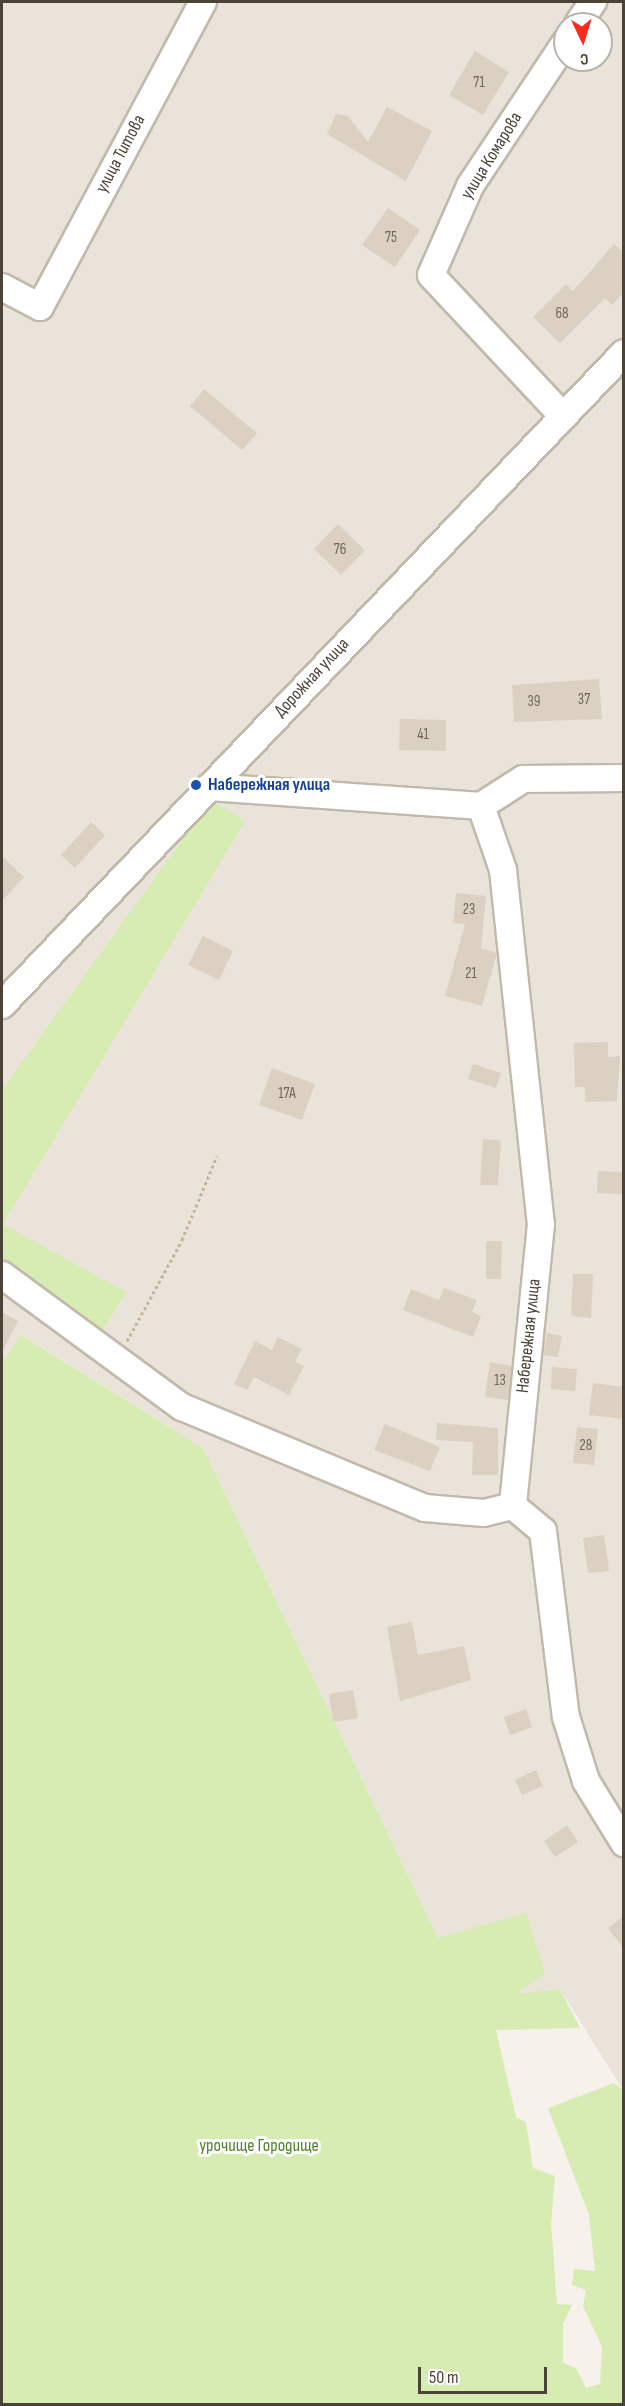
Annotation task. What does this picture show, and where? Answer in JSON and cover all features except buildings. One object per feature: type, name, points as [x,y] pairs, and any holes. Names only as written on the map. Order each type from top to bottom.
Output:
[{"type":"street","name":"улица Титова","points":[[2,287],[40,307],[203,2]]},
{"type":"street","name":"улица Комарова","points":[[553,61],[470,186],[431,275],[561,414]]},
{"type":"street","name":"Дорожная улица","points":[[2,1005],[561,414],[624,352]]},
{"type":"street","points":[[209,787],[481,806],[523,779],[624,778]]},
{"type":"street","name":"Набережная улица","points":[[481,806],[503,870],[541,1224],[513,1506]]},
{"type":"street","points":[[2,1275],[115,1363],[182,1407],[425,1508],[484,1513],[513,1506],[543,1531],[566,1717],[586,1781],[624,1843]]},
{"type":"path","points":[[115,1363],[182,1240],[218,1156]]},
{"type":"shaded area","points":[[2,2],[623,2],[623,2090],[560,1989],[515,1995],[438,1938],[203,1448],[22,1335],[2,1364]]},
{"type":"green space","points":[[211,800],[245,821],[3,1224],[126,1292],[101,1333],[2,1267],[2,1090]]},
{"type":"green space","name":"урочище Городище","points":[[21,1335],[203,1448],[438,1938],[526,1913],[545,1973],[516,1994],[560,1989],[580,2028],[496,2030],[516,2117],[526,2122],[533,2168],[555,2176],[551,2224],[557,2304],[572,2305],[563,2324],[563,2363],[576,2368],[586,2388],[600,2384],[602,2347],[583,2306],[586,2290],[572,2285],[574,2269],[595,2271],[589,2215],[548,2108],[614,2083],[623,2090],[624,2404],[2,2404],[2,1364]]},
{"type":"place","name":"Набережная улица","points":[[196,785]]}]
